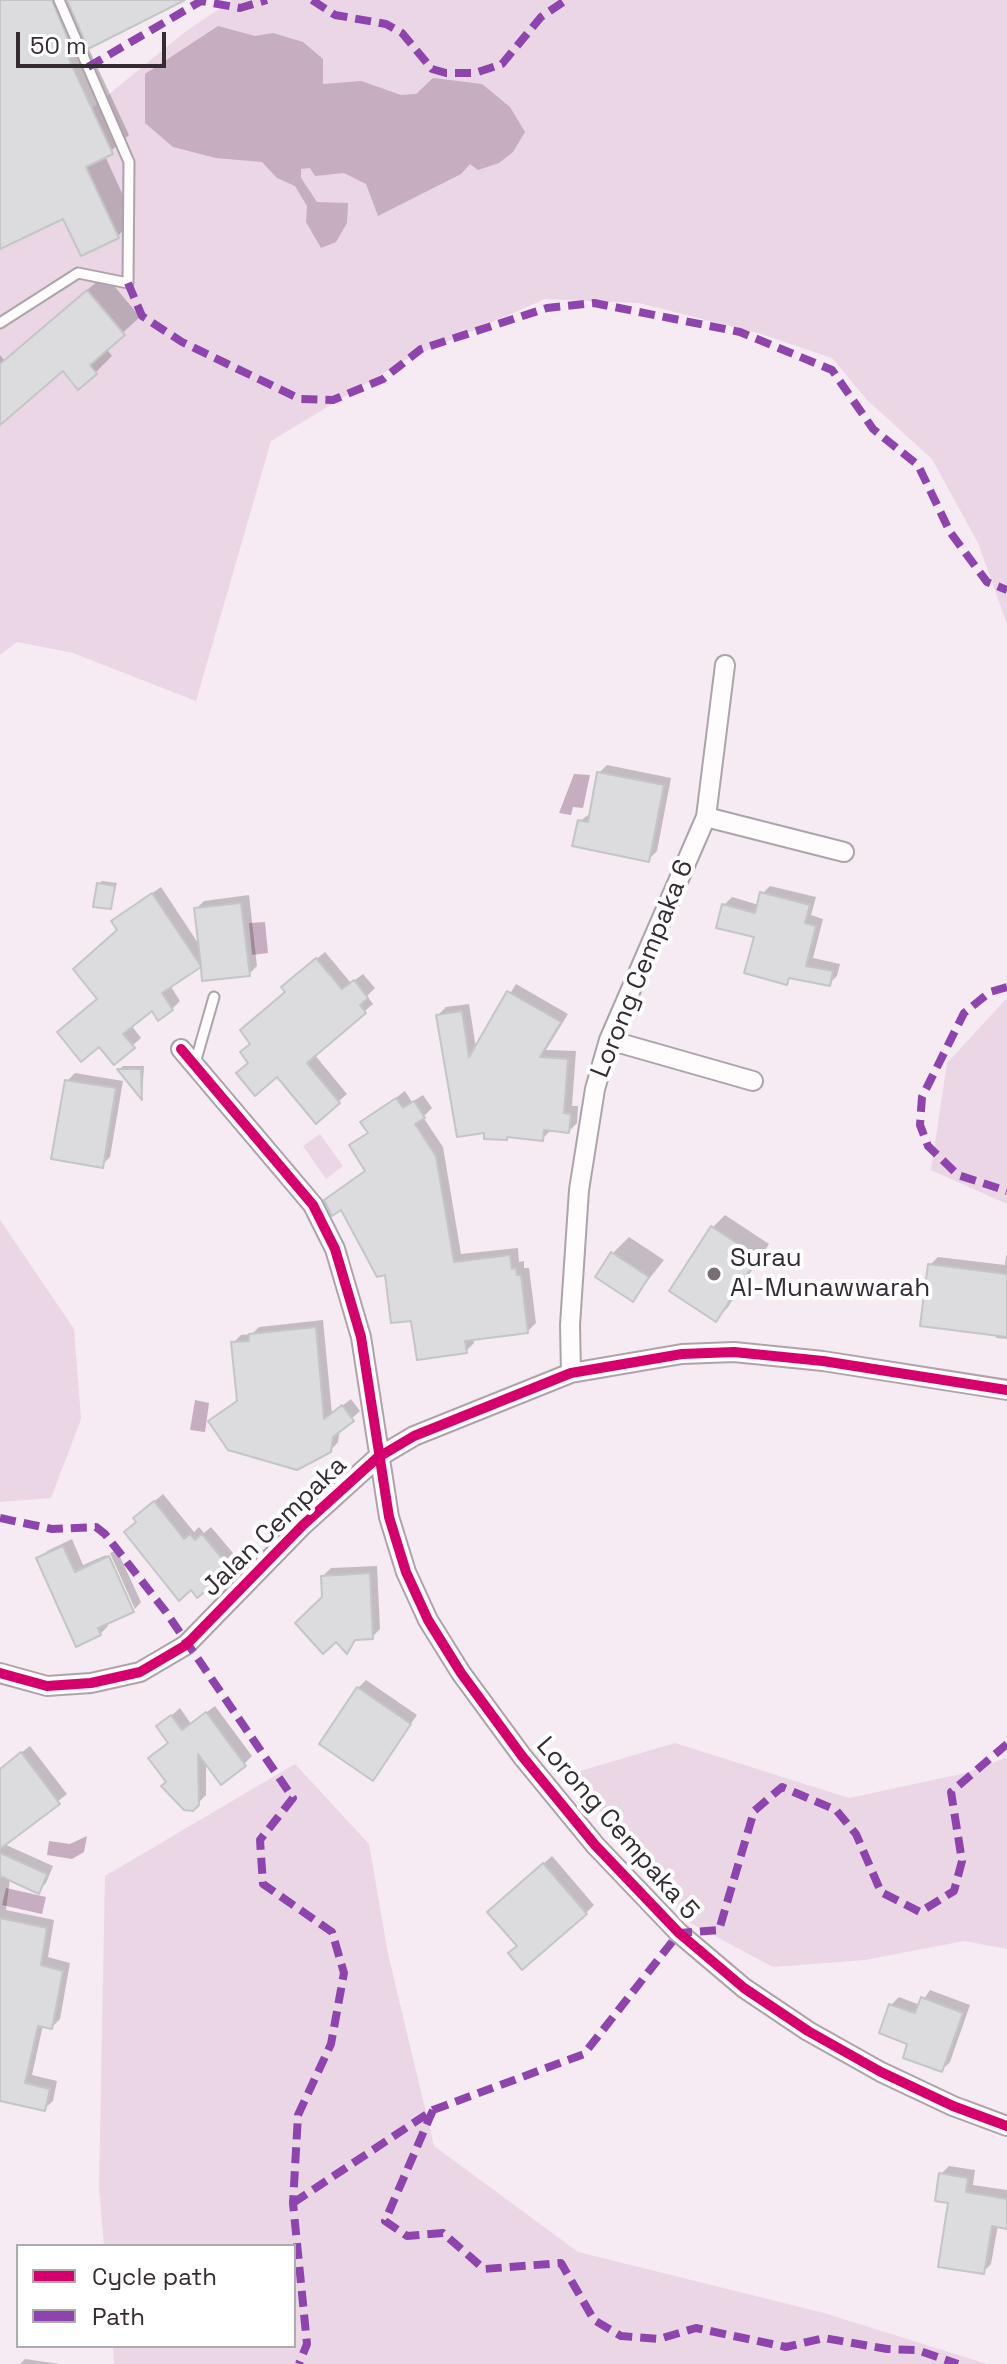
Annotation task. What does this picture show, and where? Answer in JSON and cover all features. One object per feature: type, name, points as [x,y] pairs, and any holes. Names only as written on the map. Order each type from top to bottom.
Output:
[{"type":"street","name":"Lorong Cempaka 6","points":[[571,1373],[570,1325],[580,1177],[595,1089],[609,1040],[706,817],[725,665]]},
{"type":"street","points":[[706,817],[844,852]]},
{"type":"street","points":[[609,1040],[753,1081]]},
{"type":"street","name":"Lorong Cempaka 5","points":[[181,1049],[313,1205],[335,1249],[361,1337],[377,1458],[389,1517],[406,1572],[428,1620],[461,1673],[522,1756],[605,1856],[684,1938],[757,1997],[881,2072],[1007,2126]]},
{"type":"street","name":"Jalan Cempaka","points":[[0,1673],[47,1686],[91,1683],[140,1672],[186,1645],[303,1525],[377,1458],[414,1436],[571,1373],[654,1357],[734,1352],[823,1361],[1007,1390]]},
{"type":"lane","points":[[0,323],[78,273],[128,283],[129,162],[59,0]]},
{"type":"lane","points":[[194,1064],[214,997]]},
{"type":"shaded area","points":[[232,0],[1007,0],[1007,624],[978,543],[932,459],[867,400],[832,358],[758,333],[639,303],[545,299],[405,360],[271,441],[196,701],[73,653],[17,642],[0,655],[0,169],[42,149],[185,32]]},
{"type":"shaded area","points":[[218,26],[255,36],[273,33],[303,42],[323,59],[323,84],[361,81],[401,95],[416,94],[433,78],[482,84],[510,107],[525,132],[513,152],[499,163],[478,170],[470,164],[461,174],[378,216],[366,184],[344,173],[315,176],[310,168],[301,169],[301,178],[317,202],[348,203],[347,223],[336,242],[321,248],[306,222],[307,206],[295,186],[277,178],[262,162],[216,158],[173,147],[145,123],[145,74]]},
{"type":"shaded area","points":[[574,774],[590,775],[583,808],[573,807],[571,815],[559,813]]},
{"type":"shaded area","points":[[265,922],[268,953],[252,955],[249,923]]},
{"type":"shaded area","points":[[1007,998],[1007,1204],[931,1170],[947,1063]]},
{"type":"shaded area","points":[[320,1134],[343,1166],[326,1179],[303,1146]]},
{"type":"shaded area","points":[[0,1220],[74,1329],[81,1419],[51,1498],[0,1502]]},
{"type":"shaded area","points":[[195,1400],[209,1403],[205,1432],[190,1430]]},
{"type":"shaded area","points":[[675,1743],[849,1798],[966,1773],[1007,1757],[1007,1949],[964,1941],[865,1960],[773,1967],[687,1921],[570,1774]]},
{"type":"shaded area","points":[[295,1764],[369,1844],[388,1954],[434,2146],[578,2252],[824,2313],[987,2364],[114,2364],[113,2348],[296,2348],[296,2244],[104,2244],[99,2188],[105,1876]]},
{"type":"shaded area","points":[[87,1836],[84,1852],[72,1859],[47,1855],[49,1841],[70,1844]]},
{"type":"shaded area","points":[[6,1888],[46,1897],[42,1914],[2,1905]]},
{"type":"building","points":[[0,0],[52,0],[75,56],[69,59],[113,154],[86,167],[119,238],[81,256],[63,219],[0,249]]},
{"type":"building","points":[[67,0],[185,0],[88,49]]},
{"type":"building","points":[[87,290],[125,335],[90,365],[97,374],[78,390],[63,371],[0,425],[0,364]]},
{"type":"building","points":[[597,772],[664,785],[649,862],[572,846],[578,820],[588,822]]},
{"type":"building","points":[[97,883],[115,886],[111,909],[93,907]]},
{"type":"building","points":[[760,892],[810,905],[805,923],[816,926],[806,966],[833,971],[830,986],[789,978],[787,985],[744,973],[754,937],[716,928],[722,904],[755,913]]},
{"type":"building","points":[[152,893],[201,966],[194,908],[241,903],[250,976],[202,981],[201,967],[162,993],[173,1010],[158,1021],[152,1011],[123,1034],[135,1048],[114,1065],[99,1047],[81,1062],[57,1032],[97,999],[73,969],[117,930],[111,921]]},
{"type":"building","points":[[316,958],[342,989],[354,980],[368,998],[360,1005],[366,1013],[307,1063],[340,1103],[316,1124],[277,1077],[255,1096],[236,1073],[248,1063],[240,1052],[250,1044],[240,1030],[285,992],[281,987]]},
{"type":"building","points":[[507,991],[561,1022],[540,1057],[568,1059],[564,1113],[571,1114],[569,1133],[544,1130],[543,1141],[507,1137],[507,1140],[484,1139],[484,1133],[457,1137],[436,1015],[462,1011],[469,1057]]},
{"type":"building","points":[[117,1069],[141,1069],[142,1100]]},
{"type":"building","points":[[65,1080],[116,1088],[103,1168],[51,1159]]},
{"type":"building","points":[[396,1098],[403,1108],[414,1101],[425,1118],[415,1124],[436,1156],[454,1262],[510,1255],[512,1269],[516,1268],[517,1275],[521,1275],[528,1333],[465,1341],[467,1353],[417,1360],[411,1321],[391,1323],[385,1275],[377,1277],[341,1210],[332,1216],[324,1200],[365,1171],[349,1145],[368,1133],[360,1122]]},
{"type":"building","name":"Surau Al-Munawwarah","points":[[711,1226],[758,1257],[716,1322],[669,1291]]},
{"type":"building","points":[[611,1252],[649,1277],[633,1302],[595,1277]]},
{"type":"building","points":[[928,1264],[1007,1274],[1007,1337],[920,1326]]},
{"type":"building","points":[[316,1327],[324,1419],[342,1405],[354,1421],[333,1437],[331,1452],[297,1470],[228,1450],[208,1421],[237,1401],[231,1342],[249,1341],[249,1334]]},
{"type":"building","points":[[154,1501],[184,1539],[190,1534],[195,1540],[202,1534],[226,1563],[218,1570],[224,1577],[197,1598],[191,1590],[179,1601],[124,1532],[136,1522],[133,1518]]},
{"type":"building","points":[[63,1546],[75,1572],[109,1556],[134,1612],[98,1628],[101,1635],[76,1647],[36,1558]]},
{"type":"building","points":[[370,1573],[373,1639],[355,1640],[347,1654],[336,1642],[323,1654],[295,1623],[322,1597],[321,1576]]},
{"type":"building","points":[[357,1687],[411,1724],[373,1781],[319,1744]]},
{"type":"building","points":[[206,1712],[246,1766],[221,1785],[198,1754],[199,1805],[193,1811],[184,1810],[161,1786],[166,1782],[148,1758],[168,1743],[156,1726],[171,1715],[182,1730]]},
{"type":"building","points":[[21,1752],[60,1804],[0,1849],[0,1769]]},
{"type":"building","points":[[0,1853],[47,1874],[39,1894],[0,1876]]},
{"type":"building","points":[[543,1863],[587,1914],[522,1970],[508,1953],[517,1946],[487,1912]]},
{"type":"building","points":[[0,1918],[47,1928],[41,1965],[63,1971],[52,2029],[38,2026],[25,2083],[50,2089],[45,2111],[0,2101]]},
{"type":"building","points":[[921,1997],[963,2013],[942,2072],[903,2058],[907,2044],[879,2033],[889,2004],[915,2013]]},
{"type":"building","points":[[939,2173],[968,2178],[966,2192],[1007,2199],[1007,2229],[992,2226],[984,2274],[938,2267],[948,2203],[935,2201]]},
{"type":"marked path","points":[[88,67],[201,1],[240,8],[267,0]]},
{"type":"marked path","points":[[312,0],[335,15],[386,24],[402,33],[432,69],[446,73],[475,73],[502,64],[541,17],[566,0]]},
{"type":"marked path","points":[[128,283],[142,316],[182,342],[300,399],[333,400],[383,379],[421,349],[547,308],[594,303],[740,332],[832,370],[873,429],[918,465],[950,532],[987,582],[1007,590]]},
{"type":"marked path","points":[[1007,987],[990,992],[964,1013],[922,1097],[920,1125],[928,1146],[958,1175],[1007,1191]]},
{"type":"marked path","points":[[0,1518],[52,1529],[96,1527],[105,1534],[166,1612],[293,1798],[260,1840],[263,1884],[332,1932],[344,1973],[331,2044],[298,2115],[293,2203],[307,2344],[299,2364]]},
{"type":"marked path","points":[[293,2203],[433,2110],[584,2054],[679,1933],[719,1930],[754,1811],[782,1787],[836,1810],[856,1834],[881,1892],[920,1912],[954,1891],[962,1861],[951,1792],[1007,1744]]},
{"type":"marked path","points":[[433,2110],[385,2221],[407,2236],[443,2233],[484,2269],[561,2263],[594,2320],[621,2336],[659,2339],[696,2328],[786,2347],[824,2338],[887,2349],[917,2350],[958,2364]]},
{"type":"cycle path","points":[[181,1049],[313,1205],[335,1249],[361,1337],[389,1517],[406,1572],[428,1620],[461,1673],[522,1756],[595,1845],[679,1933],[744,1988],[808,2031],[881,2072],[953,2106],[1007,2126]]},
{"type":"cycle path","points":[[0,1673],[47,1686],[91,1683],[140,1672],[186,1645],[303,1525],[377,1458],[414,1436],[571,1373],[682,1354],[734,1352],[823,1361],[1007,1390]]},
{"type":"place","name":"Surau Al-Munawwarah","points":[[714,1274]]}]
